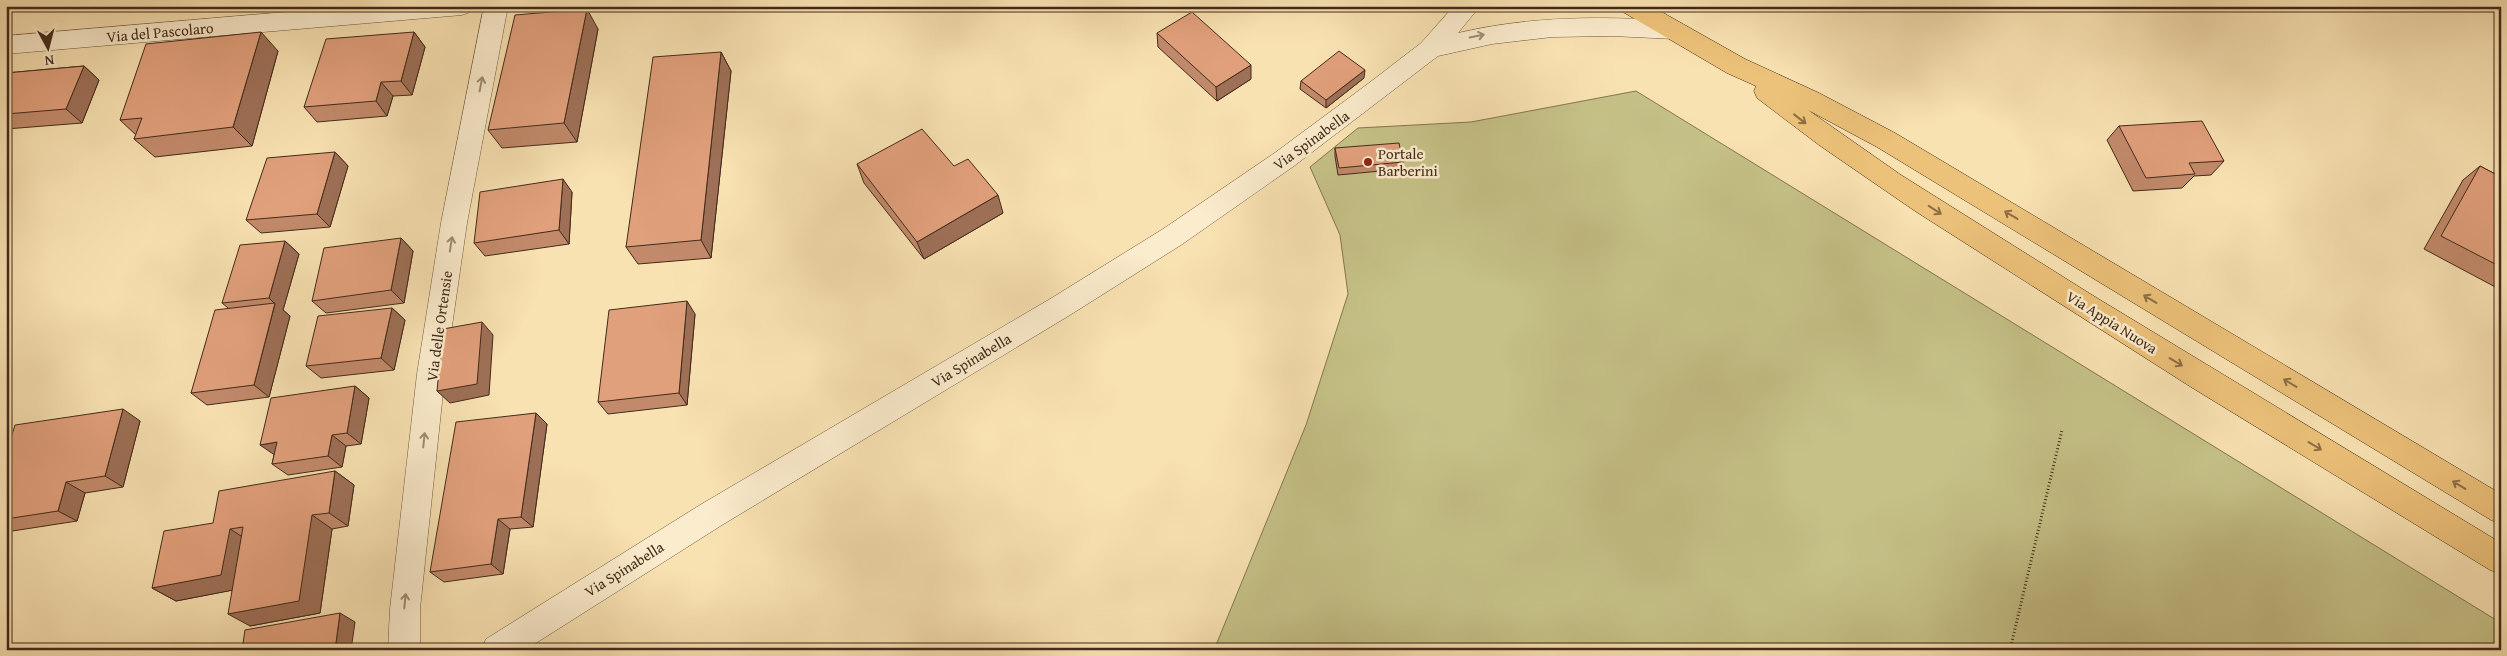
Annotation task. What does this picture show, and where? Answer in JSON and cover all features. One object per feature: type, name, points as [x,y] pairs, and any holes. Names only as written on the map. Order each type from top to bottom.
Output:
[{"type":"main road","name":"Via Appia Nuova","points":[[1631,6],[1736,66],[1810,100],[1886,140],[2501,510]]},
{"type":"main road","name":"Via Appia Nuova","points":[[1736,66],[1807,124],[1873,170],[2083,305],[2501,560]]},
{"type":"street","name":"Via del Pascolaro","points":[[6,45],[462,6]]},
{"type":"street","name":"Via delle Ortensie","points":[[404,650],[404,609],[431,374],[454,224],[496,6]]},
{"type":"street","name":"Via Spinabella","points":[[497,650],[711,515],[1052,312],[1172,237],[1285,159],[1430,49],[1468,6]]},
{"type":"street","name":"Via Spinabella","points":[[1430,49],[1486,34],[1542,28],[1610,26],[1675,30]]},
{"type":"path","points":[[2010,650],[2062,430]]},
{"type":"shaded area","points":[[1636,91],[2501,623],[2501,650],[1214,650],[1306,425],[1348,294],[1340,235],[1310,167],[1358,128],[1471,122]]},
{"type":"building","points":[[587,9],[564,123],[488,130],[515,15]]},
{"type":"building","points":[[1192,12],[1251,65],[1216,87],[1157,33]]},
{"type":"building","points":[[261,32],[233,127],[134,139],[142,118],[120,120],[146,44]]},
{"type":"building","points":[[414,32],[401,81],[381,82],[376,101],[304,107],[326,39]]},
{"type":"building","points":[[1339,51],[1365,70],[1326,100],[1301,81]]},
{"type":"building","points":[[721,52],[701,240],[626,247],[653,57]]},
{"type":"building","points":[[84,66],[66,109],[6,114],[6,73]]},
{"type":"building","points":[[2202,121],[2224,161],[2189,163],[2195,174],[2146,178],[2119,126]]},
{"type":"building","points":[[922,129],[954,166],[968,159],[998,195],[917,242],[857,164]]},
{"type":"building","name":"Portale Barberini","points":[[1399,143],[1403,162],[1339,168],[1335,148]]},
{"type":"building","points":[[335,152],[317,214],[246,220],[267,158]]},
{"type":"building","points":[[2480,166],[2501,177],[2501,267],[2441,236]]},
{"type":"building","points":[[563,179],[559,230],[474,243],[480,192]]},
{"type":"building","points":[[401,238],[391,290],[312,301],[324,248]]},
{"type":"building","points":[[285,241],[269,298],[222,303],[240,245]]},
{"type":"building","points":[[687,301],[679,393],[598,402],[609,310]]},
{"type":"building","points":[[275,303],[254,385],[191,393],[215,310]]},
{"type":"building","points":[[392,308],[381,358],[306,366],[318,316]]},
{"type":"building","points":[[482,322],[477,384],[437,391],[443,329]]},
{"type":"building","points":[[355,386],[347,433],[332,435],[328,456],[272,464],[277,442],[260,445],[271,398]]},
{"type":"building","points":[[123,409],[105,476],[66,482],[58,511],[6,519],[6,454],[15,425]]},
{"type":"building","points":[[536,413],[521,517],[498,519],[491,564],[430,572],[456,422]]},
{"type":"building","points":[[335,471],[329,513],[312,515],[299,601],[228,614],[243,527],[230,529],[221,575],[152,588],[164,531],[213,523],[219,491]]},
{"type":"building","points":[[340,613],[335,650],[242,650],[245,630]]},
{"type":"place","name":"Portale Barberini","points":[[1368,162]]}]
